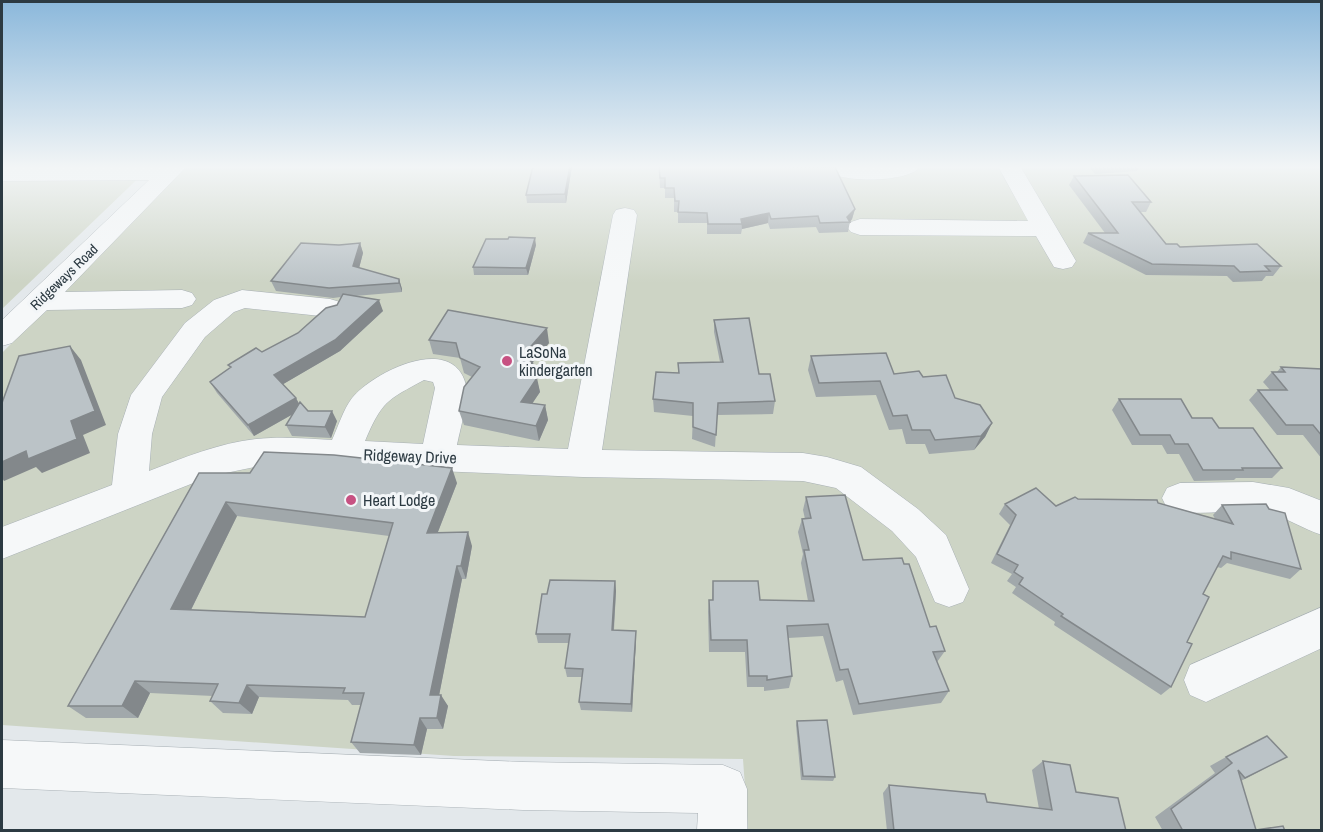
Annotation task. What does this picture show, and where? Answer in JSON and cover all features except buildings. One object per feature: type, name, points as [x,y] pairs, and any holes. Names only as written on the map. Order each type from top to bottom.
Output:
[{"type":"street","name":"Ridgeways Road","points":[[2,336],[138,205]]},
{"type":"street","points":[[1031,205],[1063,261]]},
{"type":"street","points":[[583,463],[588,418],[617,273],[625,214]]},
{"type":"street","points":[[860,227],[1045,229]]},
{"type":"street","points":[[40,301],[182,299]]},
{"type":"street","points":[[129,493],[135,434],[147,395],[195,330],[224,306],[242,299],[330,308]]},
{"type":"street","points":[[343,453],[363,407],[381,389],[420,369],[436,370],[447,376],[451,388],[438,457]]},
{"type":"street","name":"Ridgeway Drive","points":[[2,543],[204,464],[269,451],[583,463],[803,467],[848,477],[904,520],[932,547],[949,589]]},
{"type":"street","points":[[1180,498],[1263,496],[1319,514]]},
{"type":"street","points":[[1206,680],[1322,626]]},
{"type":"street","points":[[2,764],[523,786],[723,789],[722,831]]},
{"type":"green space","points":[[2,205],[111,205],[2,309]]},
{"type":"green space","points":[[147,205],[1321,205],[1321,830],[748,830],[743,759],[454,756],[2,725],[2,353]]},
{"type":"place","name":"LaSoNa kindergarten","points":[[507,361]]},
{"type":"place","name":"Heart Lodge","points":[[351,500]]}]
